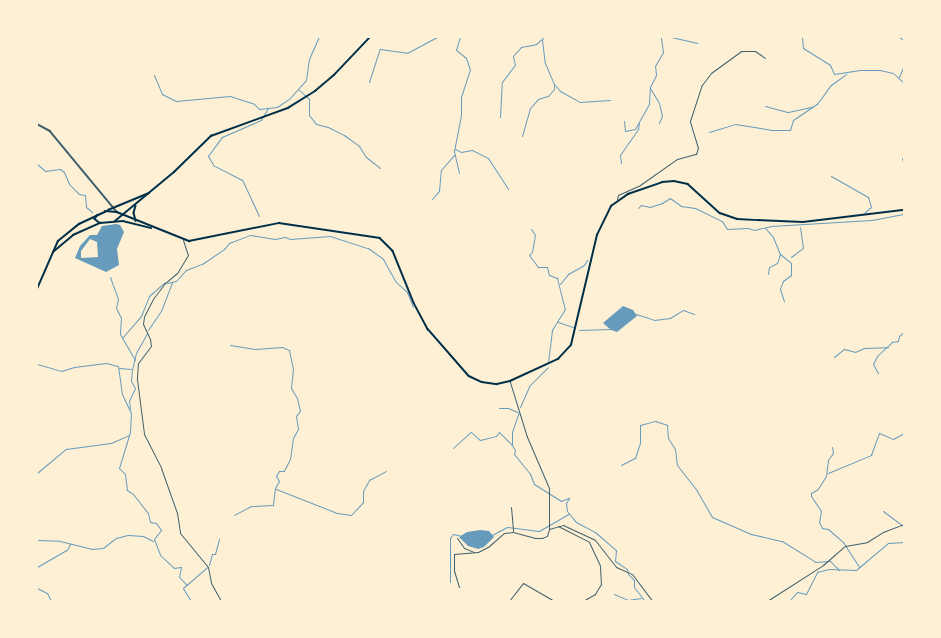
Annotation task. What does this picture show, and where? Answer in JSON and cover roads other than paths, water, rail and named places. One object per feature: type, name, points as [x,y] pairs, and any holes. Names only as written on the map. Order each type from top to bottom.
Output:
[{"type":"main road","points":[[116,220],[152,191],[211,136],[288,108],[315,91],[334,76],[370,37]]},
{"type":"main road","points":[[105,211],[117,212],[183,240],[200,240],[251,227],[279,223],[380,238],[393,251],[424,322],[455,362],[469,376],[482,382],[497,384],[510,381],[558,358],[571,345],[575,334],[592,252],[604,217],[617,199],[654,185],[674,181],[688,184],[720,213],[737,219],[803,222],[904,210]]},
{"type":"main road","points":[[37,288],[59,240],[99,214],[152,191]]},
{"type":"main road","points":[[136,221],[134,213],[137,204]]},
{"type":"main road","points":[[116,220],[117,212]]},
{"type":"main road","points":[[99,214],[95,218],[100,223]]},
{"type":"main road","points":[[52,253],[62,243],[82,230],[100,223],[116,220],[152,228]]},
{"type":"main road","points":[[59,240],[62,243]]},
{"type":"street","points":[[617,199],[618,195],[640,185],[674,160],[696,154],[698,148],[690,121],[702,85],[711,73],[741,51],[755,51],[765,58]]},
{"type":"street","points":[[37,124],[50,131],[117,212]]},
{"type":"street","points":[[183,240],[188,255],[177,273],[154,298],[144,317],[143,324],[150,339],[151,346],[138,363],[137,379],[144,434],[159,464],[176,513],[180,533],[208,567],[211,583],[221,601]]},
{"type":"street","points":[[459,588],[453,557],[454,554],[475,552],[488,547],[504,532],[513,532],[535,538],[546,536],[549,529],[549,488],[527,437],[510,381]]},
{"type":"street","points":[[511,507],[513,532]]},
{"type":"street","points":[[767,601],[823,565],[845,546],[867,542],[882,532],[904,524]]},
{"type":"street","points":[[549,529],[557,526],[563,526],[595,540],[616,567],[632,574],[652,601]]},
{"type":"street","points":[[557,526],[590,542],[600,566],[601,584],[595,594],[583,601]]},
{"type":"street","points":[[457,538],[464,548],[475,552]]},
{"type":"street","points":[[509,601],[523,583],[554,601]]},
{"type":"water","points":[[116,224],[120,225],[124,232],[117,249],[119,265],[106,272],[75,258],[80,246],[90,235],[97,235],[102,226]],"holes":[[[90,239],[97,242],[98,257],[81,258],[81,251]]]},
{"type":"water","points":[[623,306],[633,310],[637,316],[617,332],[611,330],[603,323]]},
{"type":"water","points":[[480,530],[489,531],[494,537],[484,547],[478,549],[468,546],[459,537],[467,532]]},
{"type":"waterway","points":[[154,75],[162,94],[176,101],[230,96],[254,104],[259,109],[277,107],[289,99],[306,80],[309,59],[319,37]]},
{"type":"waterway","points":[[369,82],[380,49],[407,53],[437,37]]},
{"type":"waterway","points":[[459,173],[454,151],[461,115],[461,97],[470,70],[466,58],[456,50],[460,37]]},
{"type":"waterway","points":[[500,117],[502,82],[515,65],[513,56],[521,47],[536,44],[544,37]]},
{"type":"waterway","points":[[624,121],[625,131],[635,129],[649,104],[650,87],[656,75],[655,66],[663,52],[661,37]]},
{"type":"waterway","points":[[671,37],[697,43]]},
{"type":"waterway","points":[[802,37],[803,48],[830,65],[834,74],[860,70],[880,70],[893,73],[904,83]]},
{"type":"waterway","points":[[899,37],[904,40]]},
{"type":"waterway","points":[[542,40],[545,63],[554,84],[560,91],[580,102],[610,100]]},
{"type":"waterway","points":[[899,77],[904,65]]},
{"type":"waterway","points":[[709,132],[735,124],[771,130],[790,130],[793,120],[817,104],[831,85],[846,74]]},
{"type":"waterway","points":[[522,136],[530,108],[538,99],[548,96],[554,89],[554,85]]},
{"type":"waterway","points":[[650,88],[659,103],[662,116],[659,123]]},
{"type":"waterway","points":[[298,89],[309,99],[309,115],[316,124],[328,127],[344,135],[359,146],[366,157],[380,168]]},
{"type":"waterway","points":[[765,106],[788,112],[812,107]]},
{"type":"waterway","points":[[259,216],[242,180],[214,166],[208,156],[222,137],[261,120],[268,108]]},
{"type":"waterway","points":[[621,163],[620,155],[638,129],[639,123]]},
{"type":"waterway","points":[[455,149],[461,152],[472,150],[488,158],[508,189]]},
{"type":"waterway","points":[[432,199],[439,191],[441,170],[454,155]]},
{"type":"waterway","points":[[902,158],[904,167]]},
{"type":"waterway","points":[[37,164],[45,171],[60,169],[64,172],[69,184],[79,194],[85,195],[86,207],[92,212]]},
{"type":"waterway","points":[[831,176],[868,197],[871,207],[864,213]]},
{"type":"waterway","points":[[638,208],[641,205],[650,207],[662,203],[670,198],[681,206],[695,208],[722,221],[727,229],[748,228],[754,230],[771,226],[872,220],[904,214]]},
{"type":"waterway","points":[[791,257],[803,248],[800,227]]},
{"type":"waterway","points":[[765,228],[773,237],[780,254],[777,263],[769,267],[768,274]]},
{"type":"waterway","points":[[531,229],[535,235],[532,252],[529,255],[538,267],[547,267],[549,275],[557,278],[565,309],[552,330],[548,361]]},
{"type":"waterway","points":[[167,283],[176,281],[186,270],[202,264],[224,249],[229,243],[250,235],[275,239],[285,237],[290,239],[330,236],[368,248],[383,259],[396,282],[407,292],[413,307]]},
{"type":"waterway","points":[[780,254],[791,263],[791,275],[783,281],[780,289],[784,301]]},
{"type":"waterway","points":[[560,284],[568,274],[584,265],[587,260]]},
{"type":"waterway","points":[[110,277],[118,299],[116,308],[121,318],[120,334],[135,360]]},
{"type":"waterway","points":[[122,338],[141,316],[149,296],[165,282]]},
{"type":"waterway","points":[[148,330],[161,311],[172,282]]},
{"type":"waterway","points":[[636,314],[654,320],[670,318],[683,310],[694,314]]},
{"type":"waterway","points":[[558,322],[575,328]]},
{"type":"waterway","points":[[579,330],[610,329]]},
{"type":"waterway","points":[[878,373],[873,364],[877,356],[892,342],[898,341],[899,336],[904,332]]},
{"type":"waterway","points":[[130,409],[129,401],[135,388],[131,381],[132,370],[136,353],[147,333]]},
{"type":"waterway","points":[[230,345],[255,349],[282,347],[289,350],[293,369],[291,388],[297,398],[300,411],[296,416],[298,429],[293,438],[290,459],[284,471],[279,471],[276,476],[279,481],[275,488],[273,505],[251,506],[234,515]]},
{"type":"waterway","points":[[834,357],[844,349],[855,352],[864,348],[888,347]]},
{"type":"waterway","points":[[37,364],[61,371],[74,367],[106,363],[118,366],[122,394],[131,413],[130,432],[119,468],[125,474],[127,490],[133,494],[148,513],[150,522],[156,523],[161,530],[154,539],[160,555],[174,568],[181,567],[179,577],[187,585]]},
{"type":"waterway","points":[[520,407],[530,385],[548,367]]},
{"type":"waterway","points":[[119,368],[131,369]]},
{"type":"waterway","points":[[499,408],[508,408],[517,412]]},
{"type":"waterway","points":[[512,444],[512,432],[519,412]]},
{"type":"waterway","points":[[621,465],[635,458],[640,443],[640,425],[655,421],[667,425],[668,438],[675,449],[677,465],[697,491],[712,517],[751,534],[782,541],[815,562],[830,561],[839,570]]},
{"type":"waterway","points":[[453,448],[471,432],[480,440],[496,436],[499,432],[511,444],[515,450],[514,454],[530,474],[534,484],[561,501],[569,498],[566,503],[567,511],[576,522],[595,532],[616,550],[615,561],[627,569],[628,574],[634,580],[634,587],[645,601]]},
{"type":"waterway","points":[[828,473],[871,455],[879,433],[893,439],[904,433]]},
{"type":"waterway","points":[[37,473],[66,449],[111,443],[129,435]]},
{"type":"waterway","points":[[832,447],[833,453],[828,460],[826,476],[818,489],[811,493],[811,496],[821,511],[819,522],[822,528],[828,529],[843,542],[859,567]]},
{"type":"waterway","points":[[276,489],[337,513],[351,515],[363,502],[363,491],[369,480],[386,471]]},
{"type":"waterway","points":[[883,511],[904,527]]},
{"type":"waterway","points":[[492,535],[507,527],[539,531],[569,514]]},
{"type":"waterway","points":[[450,582],[450,538],[453,534],[462,536]]},
{"type":"waterway","points":[[37,540],[60,541],[91,549],[103,548],[116,538],[128,535],[143,536],[153,541]]},
{"type":"waterway","points":[[209,565],[212,554],[215,554],[219,539]]},
{"type":"waterway","points":[[789,601],[797,592],[806,594],[817,572],[829,569],[856,570],[888,543],[904,542]]},
{"type":"waterway","points":[[37,567],[67,550],[70,544]]},
{"type":"waterway","points":[[191,601],[183,588],[207,567]]},
{"type":"waterway","points":[[37,588],[47,593],[51,601]]},
{"type":"waterway","points":[[614,594],[628,600],[641,598]]}]
